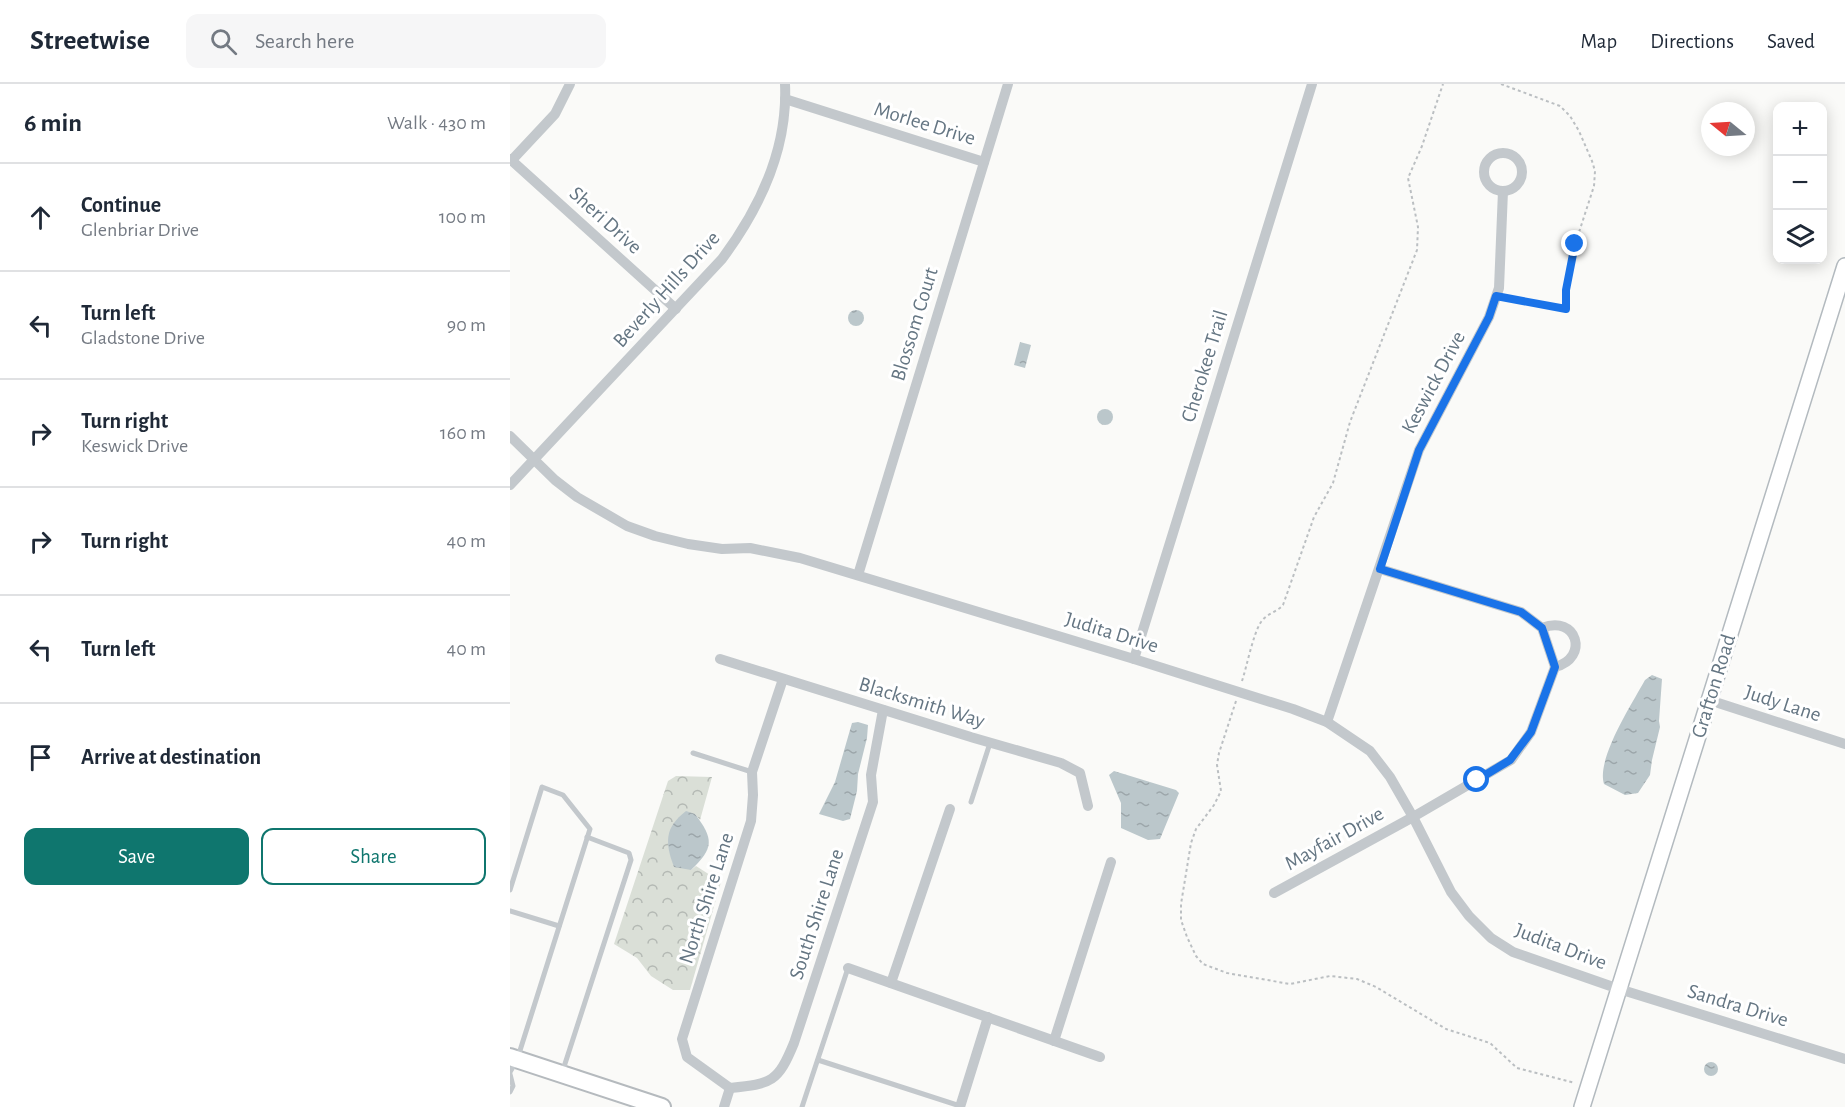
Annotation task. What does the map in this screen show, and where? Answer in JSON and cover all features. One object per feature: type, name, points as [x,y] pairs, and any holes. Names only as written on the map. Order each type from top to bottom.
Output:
[{"type":"main road","points":[[512,1066],[562,1074],[627,1102],[662,1107]]},
{"type":"street","points":[[511,160],[555,114],[570,84]]},
{"type":"street","name":"Beverly Hills Drive","points":[[510,485],[722,259],[739,236],[756,208],[777,155],[783,127],[785,84]]},
{"type":"street","name":"Blossom Court","points":[[858,575],[1008,84]]},
{"type":"street","name":"Cherokee Trail","points":[[1134,659],[1312,84]]},
{"type":"street","name":"Morlee Drive","points":[[785,99],[984,162]]},
{"type":"street","name":"Sheri Drive","points":[[511,160],[676,309]]},
{"type":"street","name":"Keswick Drive","points":[[1327,722],[1419,450],[1489,317],[1499,288],[1503,192]]},
{"type":"street","name":"Grafton Road","points":[[1582,1107],[1845,266]]},
{"type":"street","name":"Judita Drive","points":[[510,436],[555,480],[585,503],[627,526],[655,536],[722,549],[750,548],[800,558],[1134,659],[1293,709],[1327,722],[1370,751],[1390,777],[1451,892],[1469,916],[1491,938],[1514,952],[1619,989]]},
{"type":"street","points":[[1380,569],[1521,612],[1542,628],[1555,667],[1564,665],[1572,658],[1576,649],[1575,639],[1562,625],[1551,624],[1542,628]]},
{"type":"street","name":"Blacksmith Way","points":[[720,659],[1061,763],[1080,773],[1088,806]]},
{"type":"street","name":"Mayfair Drive","points":[[1274,893],[1413,817],[1510,760],[1531,732],[1555,667]]},
{"type":"street","name":"North Shire Lane","points":[[730,1088],[687,1057],[682,1039],[751,821],[752,772],[783,679]]},
{"type":"street","name":"Judy Lane","points":[[1709,700],[1845,744]]},
{"type":"street","name":"South Shire Lane","points":[[730,1088],[762,1085],[783,1068],[794,1042],[873,802],[871,775],[883,710]]},
{"type":"street","points":[[891,983],[950,809]]},
{"type":"street","points":[[1054,1041],[1111,862]]},
{"type":"street","points":[[848,968],[1100,1057]]},
{"type":"street","name":"Sandra Drive","points":[[1619,989],[1845,1059]]},
{"type":"street","points":[[960,1107],[988,1017]]},
{"type":"street","points":[[723,1107],[730,1088]]},
{"type":"lane","points":[[971,802],[990,743]]},
{"type":"lane","points":[[693,753],[752,772]]},
{"type":"lane","points":[[510,890],[542,787],[563,795],[590,829],[512,1066],[513,1086],[510,1092]]},
{"type":"lane","points":[[562,1074],[631,860],[629,853],[587,837]]},
{"type":"lane","points":[[510,911],[559,926]]},
{"type":"lane","points":[[802,1107],[848,968]]},
{"type":"lane","points":[[818,1060],[960,1107]]},
{"type":"path","points":[[1496,296],[1566,309],[1566,290],[1571,257],[1595,179],[1592,160],[1570,116],[1560,106],[1501,84]]},
{"type":"green space","points":[[676,776],[712,777],[700,820],[695,814],[691,870],[696,866],[721,882],[690,990],[673,990],[651,976],[637,958],[614,944],[668,781]]},
{"type":"water","points":[[856,310],[862,312],[864,318],[862,324],[856,326],[850,324],[848,318],[850,312]]},
{"type":"water","points":[[1020,342],[1031,345],[1025,368],[1014,365]]},
{"type":"water","points":[[1105,409],[1111,411],[1113,417],[1111,423],[1105,425],[1099,423],[1097,417],[1099,411]]},
{"type":"water","points":[[1652,675],[1662,679],[1660,727],[1650,775],[1638,793],[1625,795],[1604,784],[1605,761],[1624,717],[1645,680]]},
{"type":"water","points":[[852,723],[868,725],[867,738],[850,819],[843,821],[819,814],[835,782]]},
{"type":"water","points":[[1114,771],[1176,790],[1179,793],[1160,839],[1148,840],[1121,828],[1121,803],[1109,775]]},
{"type":"water","points":[[686,811],[695,814],[706,830],[709,843],[704,855],[691,870],[674,867],[668,843],[670,830]]},
{"type":"water","points":[[1708,1062],[1714,1062],[1718,1069],[1714,1076],[1708,1076],[1704,1072],[1704,1066]]},
{"type":"route","points":[[1477,780],[1510,760],[1531,732],[1555,667],[1542,628],[1521,612],[1380,569],[1419,450],[1489,317],[1496,296],[1566,309],[1566,290],[1575,244]]}]
